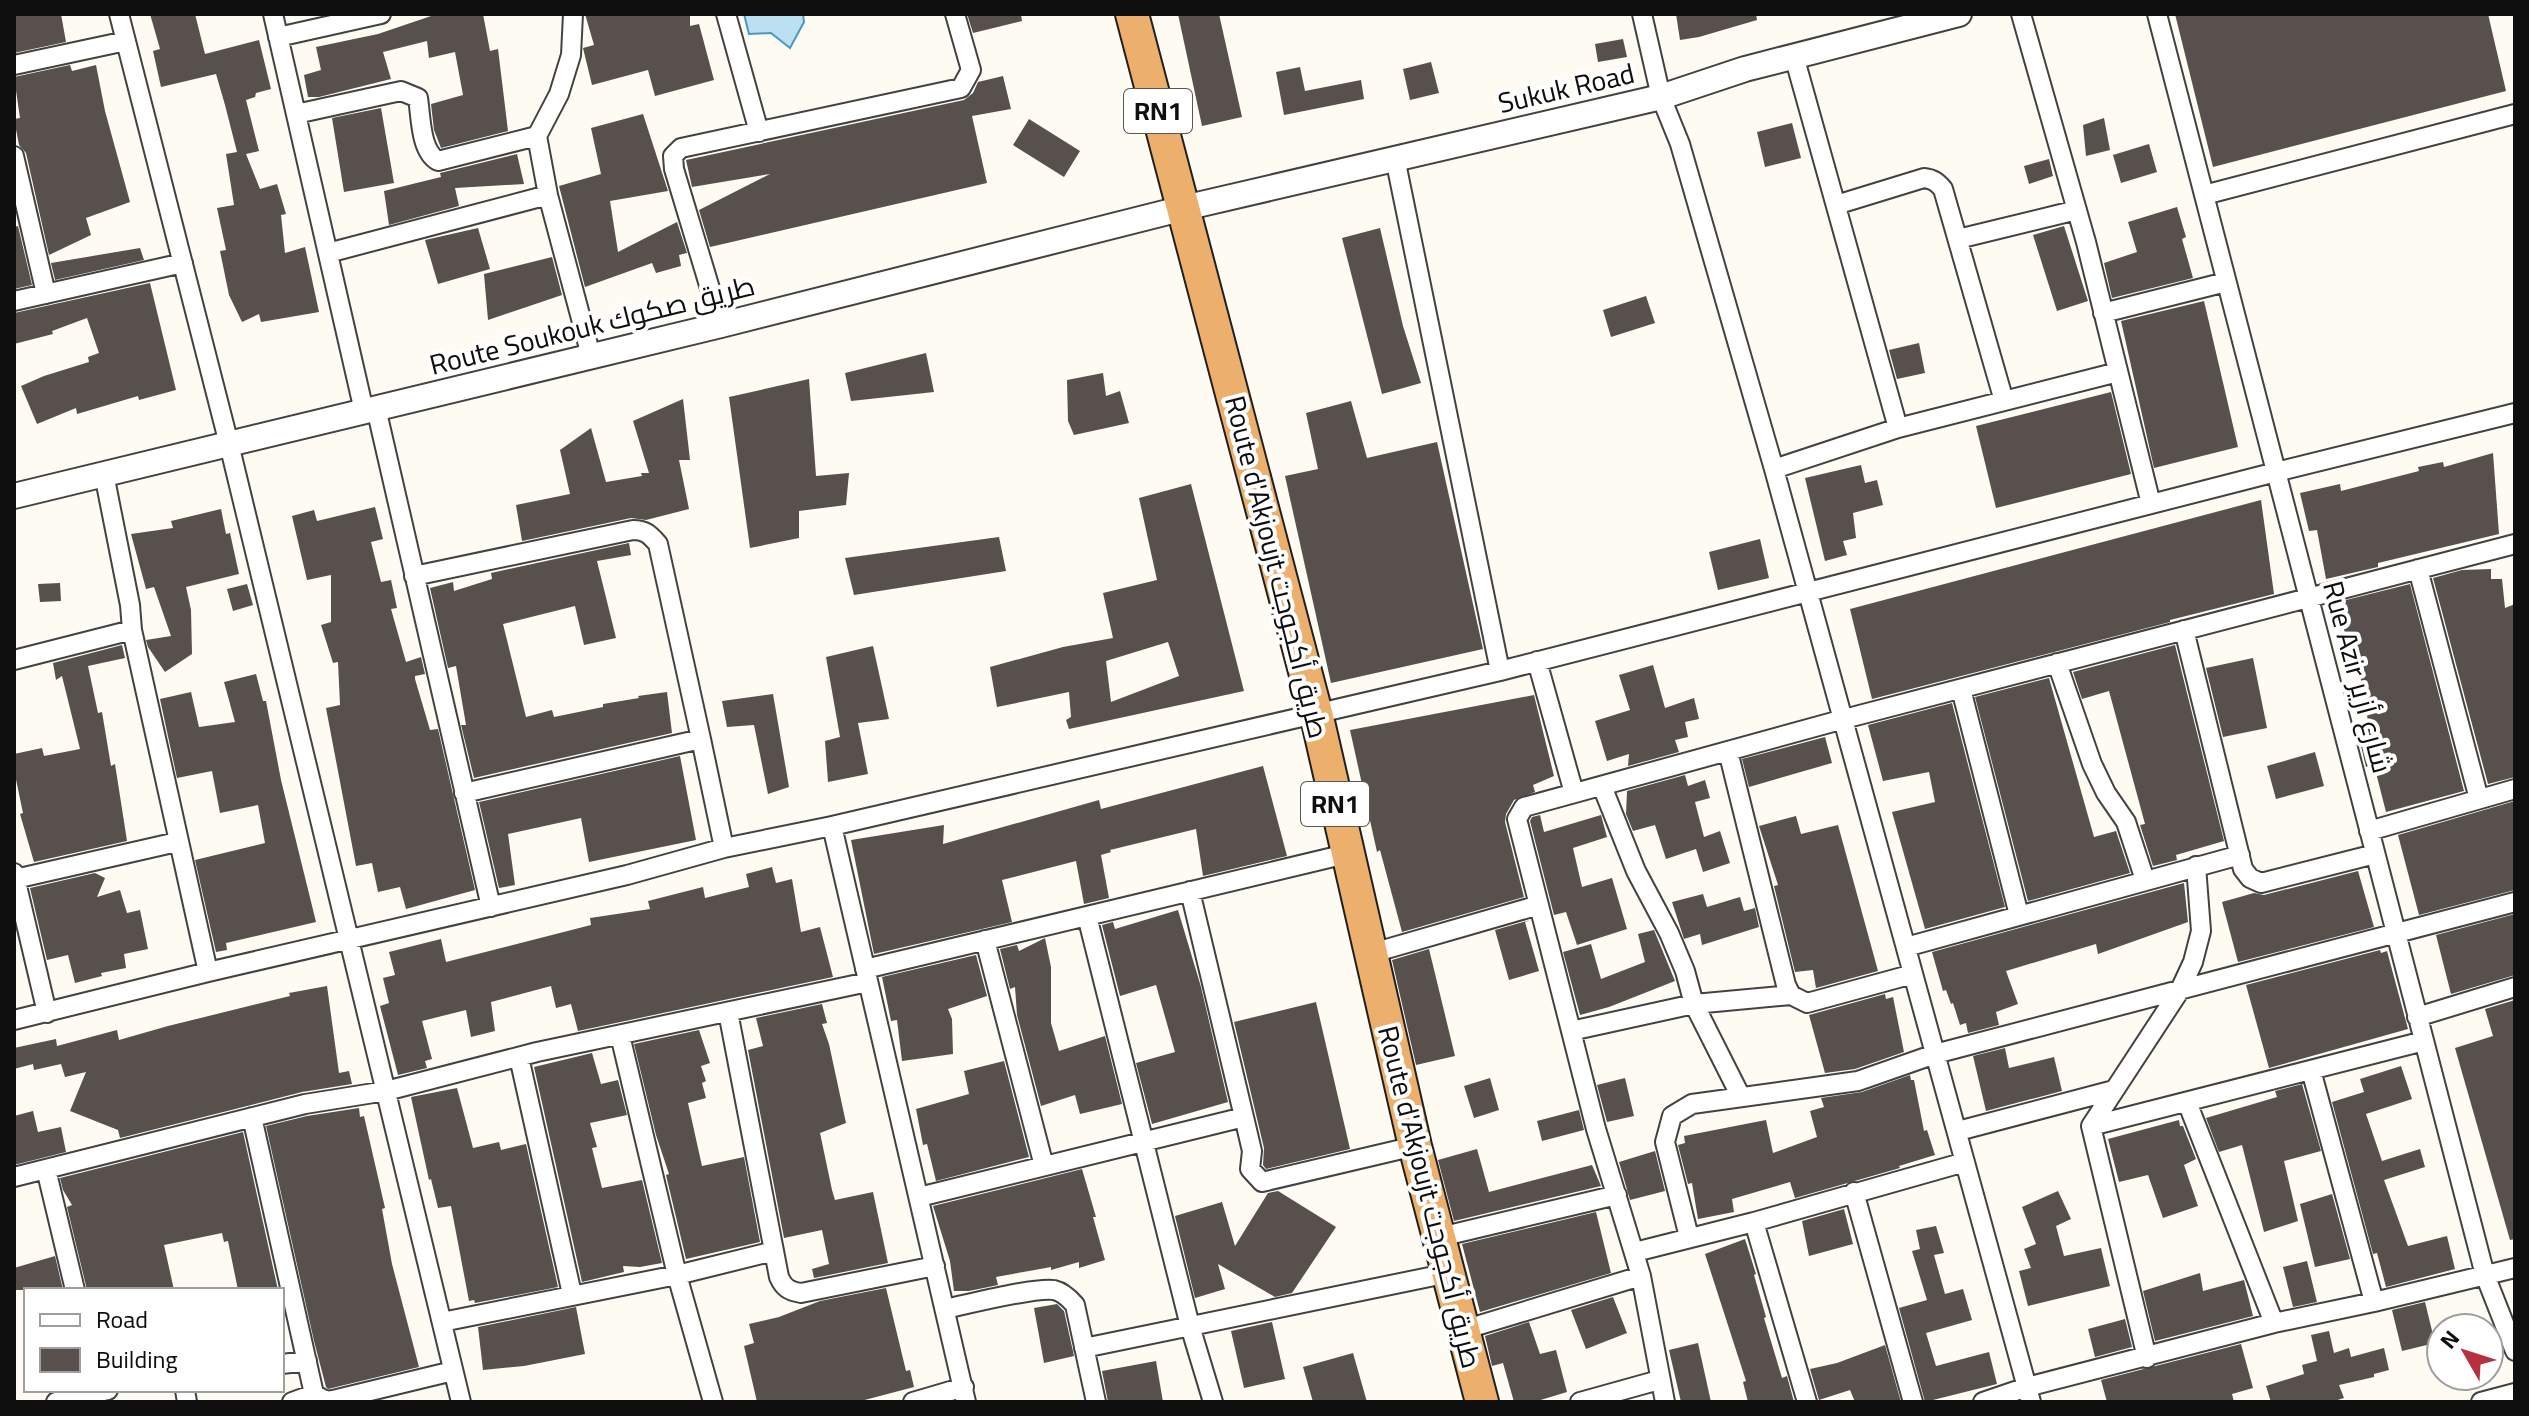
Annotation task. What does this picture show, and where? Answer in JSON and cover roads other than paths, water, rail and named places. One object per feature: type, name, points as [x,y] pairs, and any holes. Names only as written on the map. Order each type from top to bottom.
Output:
[{"type":"highway","name":"Route d'Akjoujt طريق أكجوجت","points":[[1132,14],[1316,713],[1415,1146],[1482,1402]]},
{"type":"street","points":[[119,14],[229,444],[461,1402]]},
{"type":"street","points":[[273,14],[328,253],[414,576],[491,907]]},
{"type":"street","points":[[278,37],[381,14]]},
{"type":"street","points":[[573,14],[571,55],[559,94],[537,136],[548,195],[591,356]]},
{"type":"street","points":[[726,14],[759,132]]},
{"type":"street","points":[[721,325],[674,169],[673,156],[681,148],[961,88],[971,70],[955,14]]},
{"type":"street","points":[[1642,14],[1661,97],[1680,144],[1774,469],[2029,1395]]},
{"type":"street","name":"Sukuk Road","points":[[1184,208],[1661,97],[1901,21],[1959,14]]},
{"type":"street","points":[[2021,14],[2077,210],[2151,504]]},
{"type":"street","name":"Rue Azir شارع أزير","points":[[2157,14],[2485,1275],[2515,1351]]},
{"type":"street","points":[[14,65],[126,41]]},
{"type":"street","points":[[1794,56],[1898,428]]},
{"type":"street","points":[[296,114],[401,91],[411,93],[418,98],[426,149],[430,157],[438,161],[537,136]]},
{"type":"street","points":[[2204,195],[2515,114]]},
{"type":"street","points":[[14,156],[46,294]]},
{"type":"street","points":[[1395,158],[1500,671]]},
{"type":"street","points":[[1836,205],[1924,178],[1932,179],[1943,189],[2004,401]]},
{"type":"street","points":[[328,253],[548,195]]},
{"type":"street","name":"Route Soukouk طريق صكوك","points":[[14,496],[721,325],[1184,208]]},
{"type":"street","points":[[1958,239],[2077,210]]},
{"type":"street","points":[[14,301],[183,263]]},
{"type":"street","points":[[2103,313],[2226,282]]},
{"type":"street","points":[[1774,469],[1898,428],[2118,372]]},
{"type":"street","points":[[14,1020],[627,875],[724,848],[832,826],[1500,671],[2515,413]]},
{"type":"street","points":[[104,474],[130,605],[132,630],[208,972]]},
{"type":"street","points":[[414,576],[643,530],[658,544],[724,848]]},
{"type":"street","points":[[1665,1402],[1635,1252],[1596,1129],[1517,819],[1524,807],[1844,719],[2514,546]]},
{"type":"street","points":[[2418,569],[2479,799]]},
{"type":"street","points":[[14,660],[132,630]]},
{"type":"street","points":[[2184,630],[2243,869],[2250,878],[2261,883],[2375,854]]},
{"type":"street","points":[[1537,661],[1574,793]]},
{"type":"street","points":[[2057,663],[2092,764],[2106,793],[2126,822],[2145,880]]},
{"type":"street","points":[[1961,689],[2019,915]]},
{"type":"street","points":[[464,793],[701,739]]},
{"type":"street","points":[[1728,751],[1791,995]]},
{"type":"street","points":[[1602,786],[1636,871],[1680,958],[1694,1004],[1741,1097]]},
{"type":"street","points":[[2369,831],[2515,789]]},
{"type":"street","points":[[832,826],[965,1394],[913,1402]]},
{"type":"street","points":[[47,1013],[15,876],[177,842]]},
{"type":"street","points":[[14,1177],[305,1104],[386,1091],[519,1057],[728,1012],[985,940],[1346,854]]},
{"type":"street","points":[[1906,947],[2240,855]]},
{"type":"street","points":[[2147,1358],[2091,1126],[2180,990],[2193,962],[2201,931],[2196,866]]},
{"type":"street","points":[[1190,891],[1252,1151],[1250,1169],[1262,1182],[1415,1146]]},
{"type":"street","points":[[1689,1237],[1665,1142],[1672,1116],[1692,1104],[1858,1081],[1935,1054],[2515,902]]},
{"type":"street","points":[[1369,954],[1539,905]]},
{"type":"street","points":[[1087,916],[1190,1326],[1213,1402]]},
{"type":"street","points":[[985,940],[1044,1166]]},
{"type":"street","points":[[1571,1031],[1694,1004],[1791,995],[1807,1003],[1913,974]]},
{"type":"street","points":[[2417,1017],[2515,987]]},
{"type":"street","points":[[728,1012],[774,1251],[784,1286],[801,1293],[935,1266]]},
{"type":"street","points":[[620,1035],[677,1275],[713,1402]]},
{"type":"street","points":[[2091,1126],[2424,1041]]},
{"type":"street","points":[[519,1057],[572,1294]]},
{"type":"street","points":[[2311,1070],[2374,1302]]},
{"type":"street","points":[[1958,1131],[2114,1090]]},
{"type":"street","points":[[2187,1102],[2274,1323]]},
{"type":"street","points":[[252,1117],[314,1394],[326,1401],[333,1400],[453,1371]]},
{"type":"street","points":[[919,1197],[1244,1117]]},
{"type":"street","points":[[1635,1252],[1965,1162]]},
{"type":"street","points":[[46,1169],[75,1288]]},
{"type":"street","points":[[1854,1192],[1913,1402]]},
{"type":"street","points":[[1440,1237],[1617,1195]]},
{"type":"street","points":[[1754,1222],[1807,1402]]},
{"type":"street","points":[[442,1322],[677,1275],[774,1251]]},
{"type":"street","points":[[1983,1402],[2029,1395],[2274,1323],[2515,1268]]},
{"type":"street","points":[[1084,1348],[1449,1273]]},
{"type":"street","points":[[1463,1330],[1641,1276]]},
{"type":"street","points":[[945,1309],[1053,1290],[1065,1295],[1075,1305],[1096,1402]]},
{"type":"street","points":[[284,1364],[307,1361]]},
{"type":"street","points":[[1580,1402],[1659,1380]]},
{"type":"street","points":[[56,1402],[97,1392]]},
{"type":"street","points":[[2481,1402],[2515,1393]]},
{"type":"street","points":[[292,1402],[314,1394]]},
{"type":"water","points":[[744,14],[803,14],[804,22],[790,48],[771,33],[749,34]]}]
